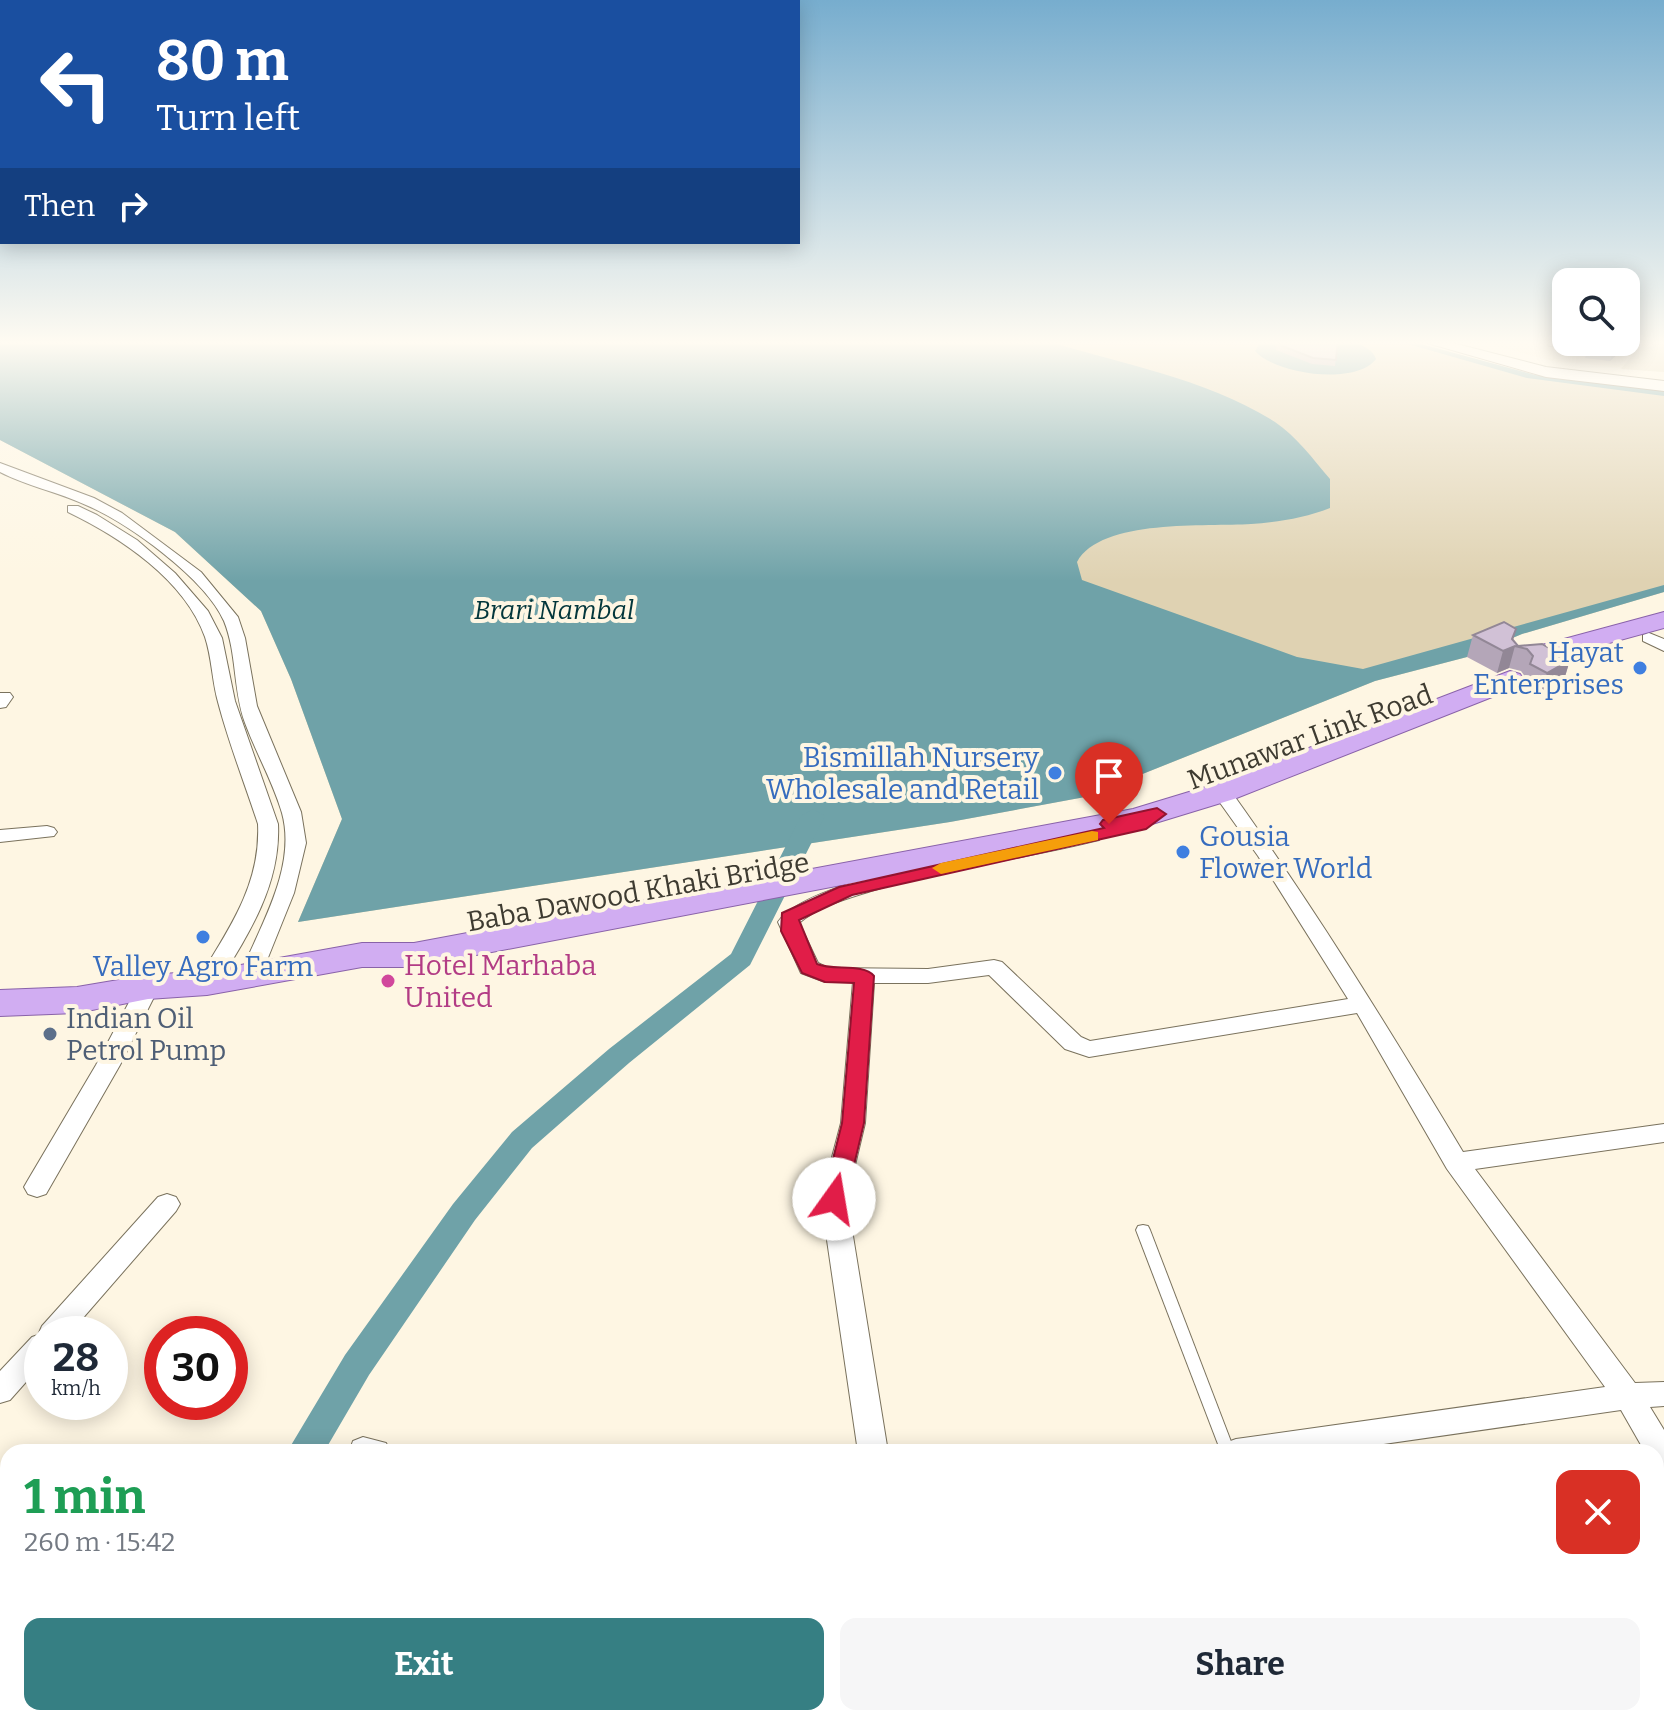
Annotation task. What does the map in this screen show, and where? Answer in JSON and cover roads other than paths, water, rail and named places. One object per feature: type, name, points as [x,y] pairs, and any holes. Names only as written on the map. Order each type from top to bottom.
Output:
[{"type":"main road","name":"Munawar Link Road","points":[[1141,811],[1516,669],[1655,633]]},
{"type":"main road","name":"Baba Dawood Khaki Bridge","points":[[251,975],[362,955],[389,958],[444,939],[1141,811]]},
{"type":"main road","points":[[0,1003],[77,1000],[148,987],[207,983],[251,975]]},
{"type":"main road","points":[[0,982],[111,978],[148,987]]},
{"type":"street","points":[[4,477],[106,509],[185,570],[230,617],[247,705],[292,813],[296,839],[283,892],[251,975]]},
{"type":"street","points":[[4,477],[95,519],[167,575],[202,614],[212,631],[225,698],[268,824],[271,846],[268,870],[255,899],[207,983]]},
{"type":"street","points":[[167,575],[185,570]]},
{"type":"street","points":[[1216,784],[1363,1004],[1456,1162],[1628,1396],[1656,1444]]},
{"type":"street","points":[[1141,811],[1139,826],[846,891],[789,917],[791,931],[809,968],[825,975],[928,976],[994,967],[1073,1043],[1089,1049],[1363,1004]]},
{"type":"street","points":[[0,836],[47,832]]},
{"type":"street","points":[[864,976],[853,1123],[834,1199],[872,1444]]},
{"type":"street","points":[[37,1187],[108,1065],[148,987]]},
{"type":"street","points":[[1456,1162],[1664,1133]]},
{"type":"street","points":[[68,1316],[167,1204]]},
{"type":"street","points":[[0,1391],[24,1365]]},
{"type":"street","points":[[1292,1444],[1628,1396],[1664,1394]]},
{"type":"lane","points":[[1143,1230],[1225,1444]]},
{"type":"water","name":"Brari Nambal","points":[[0,420],[1272,420],[1304,448],[1330,479],[1330,508],[1291,519],[1261,523],[1131,531],[1090,548],[1077,562],[1082,580],[1297,657],[1363,669],[1664,585],[1664,592],[1522,634],[1467,657],[1375,681],[1085,797],[950,822],[298,922],[342,819],[291,679],[261,611],[175,532],[0,440]]},
{"type":"waterway","points":[[310,1444],[357,1365],[464,1212],[522,1140],[619,1056],[741,959],[813,816]]},
{"type":"place","name":"Hayat Enterprises","points":[[1640,668]]},
{"type":"place","name":"Bismillah Nursery Wholesale and Retail","points":[[1055,773]]},
{"type":"place","name":"Gousia Flower World","points":[[1183,852]]},
{"type":"place","name":"Valley Agro Farm","points":[[203,937]]},
{"type":"place","name":"Hotel Marhaba United","points":[[388,981]]},
{"type":"place","name":"Indian Oil Petrol Pump","points":[[50,1034]]}]
